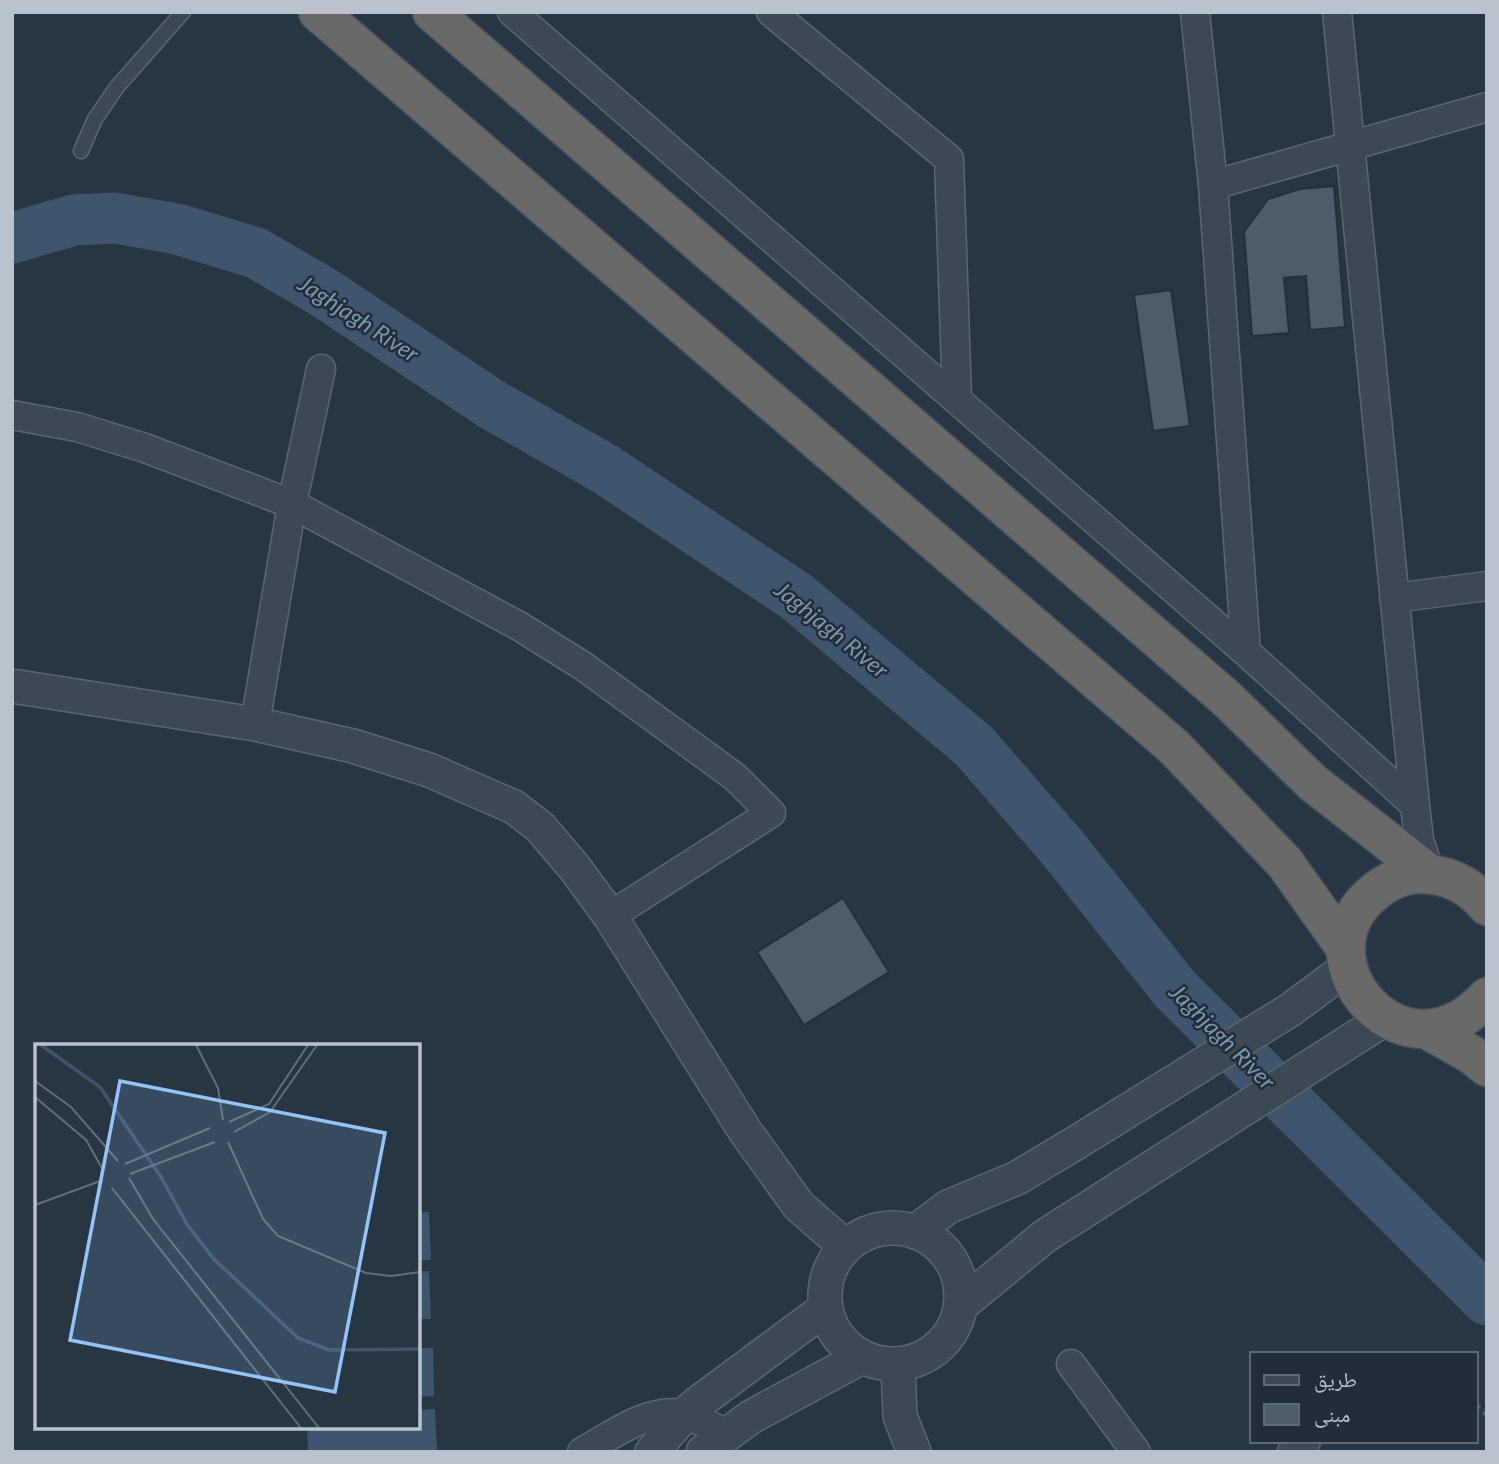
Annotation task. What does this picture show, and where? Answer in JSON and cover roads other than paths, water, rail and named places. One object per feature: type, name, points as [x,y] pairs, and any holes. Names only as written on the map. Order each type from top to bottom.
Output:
[{"type":"highway","points":[[317,12],[1174,747],[1285,863],[1347,958],[1354,984],[1363,999],[1376,1012],[1409,1027],[1444,1026],[1476,1009],[1487,997]]},
{"type":"highway","points":[[432,12],[1227,699],[1313,783],[1430,874]]},
{"type":"highway","points":[[1347,958],[1349,931],[1356,915],[1366,900],[1395,879],[1430,874],[1448,877],[1465,885],[1487,906]]},
{"type":"highway","points":[[1426,1028],[1487,1067]]},
{"type":"street","points":[[512,12],[1246,652],[1415,806]]},
{"type":"street","points":[[771,12],[950,159],[957,400]]},
{"type":"street","points":[[1195,12],[1213,185],[1246,652]]},
{"type":"street","points":[[1337,12],[1415,806],[1419,840],[1430,874]]},
{"type":"street","points":[[1213,185],[1487,107]]},
{"type":"street","points":[[255,724],[292,504],[321,369]]},
{"type":"street","points":[[12,415],[77,426],[145,448],[292,504],[519,626],[583,666],[735,777],[771,813],[610,916]]},
{"type":"street","points":[[1394,598],[1487,586]]},
{"type":"street","points":[[12,686],[255,724],[353,746],[429,770],[514,807],[540,827],[610,916],[746,1131],[799,1206],[846,1247]]},
{"type":"street","points":[[915,1232],[948,1208],[1017,1178],[1290,1010],[1347,958]]},
{"type":"street","points":[[961,1305],[1045,1236],[1386,1018]]},
{"type":"street","points":[[897,1228],[915,1232],[946,1253],[956,1269],[961,1286],[961,1305],[956,1323],[946,1339],[933,1352],[916,1360],[898,1364],[880,1363],[862,1357],[847,1346],[835,1332],[826,1308],[827,1278],[834,1262],[846,1247],[861,1236],[897,1228]]},
{"type":"street","points":[[652,1452],[684,1415],[740,1370],[826,1308]]},
{"type":"street","points":[[582,1452],[644,1419],[664,1414],[684,1415],[715,1443],[779,1401],[862,1357]]},
{"type":"street","points":[[1071,1363],[1136,1452]]},
{"type":"street","points":[[898,1364],[900,1416],[914,1452]]},
{"type":"lane","points":[[81,151],[95,119],[117,87],[183,12]]},
{"type":"water","points":[[429,1212],[431,1260],[420,1261],[420,1213]]},
{"type":"water","points":[[429,1271],[431,1319],[420,1319],[420,1272]]},
{"type":"water","points":[[420,1348],[433,1348],[434,1396],[420,1397]]},
{"type":"water","points":[[435,1409],[437,1452],[308,1452],[307,1429],[420,1429],[420,1410]]},
{"type":"waterway","name":"Jaghjagh River","points":[[12,238],[74,220],[115,218],[177,229],[256,253],[323,292],[491,404],[605,469],[797,597],[974,746],[1061,846],[1175,989],[1487,1300]]}]
